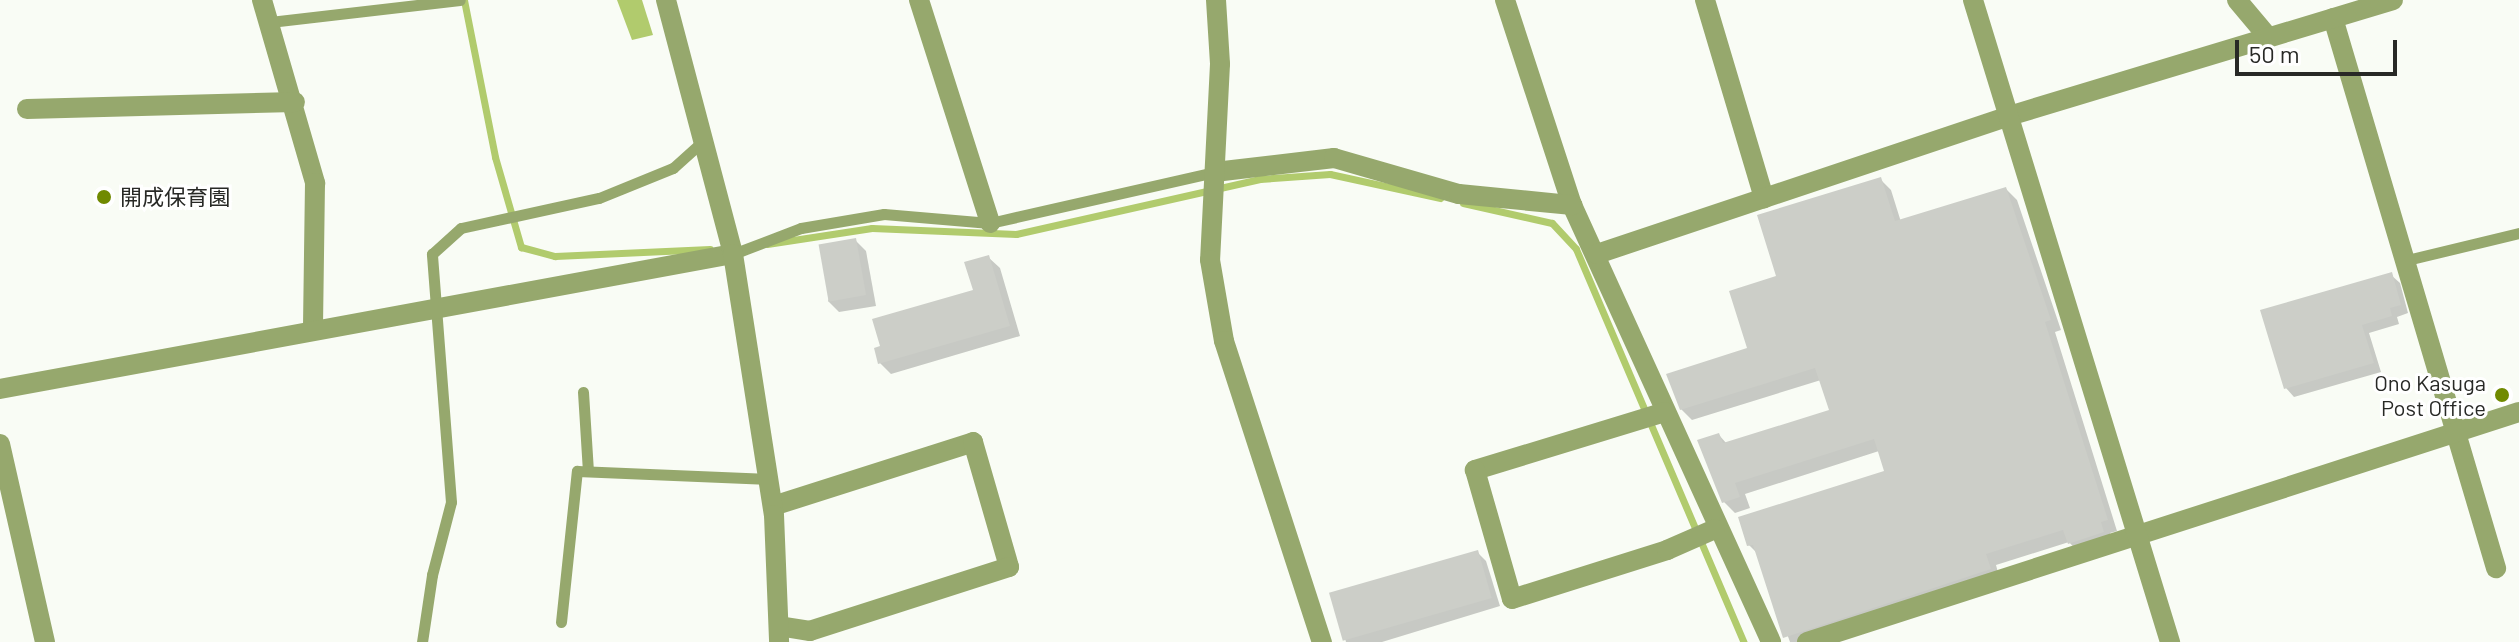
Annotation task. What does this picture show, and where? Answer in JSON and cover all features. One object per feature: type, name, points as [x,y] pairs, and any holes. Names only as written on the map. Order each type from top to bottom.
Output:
[{"type":"street","points":[[262,0],[295,102],[315,183],[313,328]]},
{"type":"street","points":[[666,0],[733,254],[773,506],[779,634],[810,631],[1009,567],[973,442],[773,506]]},
{"type":"street","points":[[919,0],[990,223]]},
{"type":"street","points":[[1216,0],[1220,64],[1210,260],[1224,341],[1322,642]]},
{"type":"street","points":[[1505,0],[1572,205],[1597,254],[1715,529],[1771,642]]},
{"type":"street","points":[[1705,0],[1764,198]]},
{"type":"street","points":[[1973,0],[2170,642]]},
{"type":"street","points":[[2237,0],[2268,37]]},
{"type":"street","points":[[1597,254],[2009,116],[2383,1]]},
{"type":"street","points":[[2333,18],[2453,433],[2496,568]]},
{"type":"street","points":[[27,109],[295,102]]},
{"type":"street","points":[[1215,172],[1334,158],[1459,194],[1572,205]]},
{"type":"street","points":[[0,389],[313,328],[733,254]]},
{"type":"street","points":[[1665,412],[1475,470],[1512,599],[1667,550],[1715,529]]},
{"type":"street","points":[[1807,642],[2519,412]]},
{"type":"street","points":[[0,444],[45,642]]},
{"type":"lane","points":[[270,22],[460,0]]},
{"type":"lane","points":[[422,642],[432,575],[451,502],[432,254],[447,236],[461,228],[599,198],[673,168],[703,141]]},
{"type":"lane","points":[[733,254],[801,228],[884,214],[990,223],[1215,172]]},
{"type":"lane","points":[[2403,261],[2519,233]]},
{"type":"lane","points":[[583,392],[588,471]]},
{"type":"lane","points":[[561,622],[577,471],[769,479]]},
{"type":"shaded area","points":[[617,0],[642,0],[653,35],[632,40]]},
{"type":"building","points":[[1881,177],[1895,221],[2006,187],[2051,320],[2045,322],[2108,520],[2101,522],[2104,532],[2068,544],[2063,530],[1986,554],[1991,569],[1783,638],[1753,545],[1747,546],[1738,517],[1884,471],[1874,439],[1735,483],[1740,497],[1722,503],[1697,440],[1719,433],[1723,443],[1829,410],[1815,368],[1680,410],[1666,374],[1747,348],[1729,291],[1776,276],[1757,215]]},
{"type":"building","points":[[856,238],[866,295],[829,302],[819,245]]},
{"type":"building","points":[[989,255],[1010,326],[878,364],[874,348],[880,346],[872,319],[973,290],[964,262]]},
{"type":"building","points":[[2392,272],[2401,305],[2390,308],[2392,316],[2362,325],[2374,363],[2284,389],[2260,310]]},
{"type":"building","points":[[1478,550],[1492,598],[1343,641],[1329,593]]},
{"type":"waterway","points":[[464,0],[495,157],[521,247],[555,256],[710,249]]},
{"type":"waterway","points":[[767,244],[872,228],[1016,234],[1260,179],[1330,174],[1440,198]]},
{"type":"waterway","points":[[1463,203],[1552,223],[1576,249],[1744,642]]},
{"type":"place","name":"開成保育園","points":[[104,197]]},
{"type":"place","name":"Ono Kasuga Post Office","points":[[2502,395]]}]
